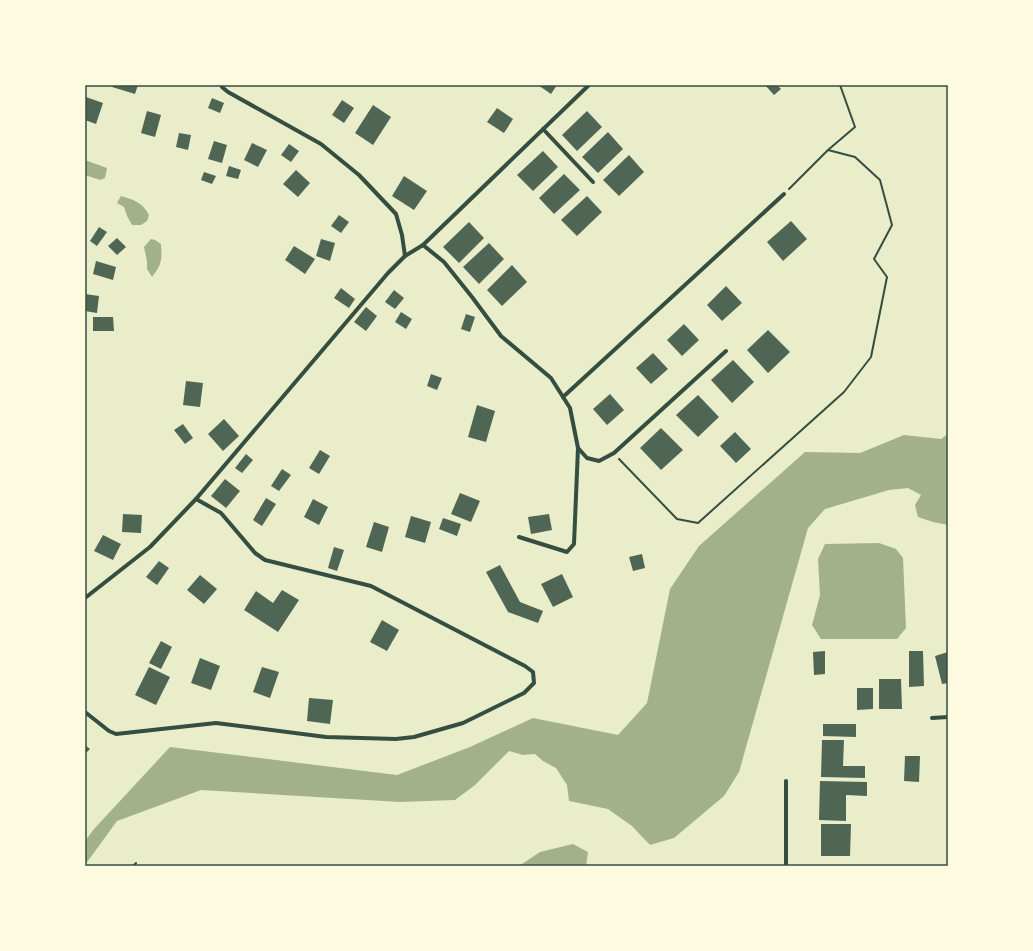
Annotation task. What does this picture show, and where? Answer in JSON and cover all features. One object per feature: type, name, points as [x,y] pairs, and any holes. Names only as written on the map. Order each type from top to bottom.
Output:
[{"type":"street","points":[[85,598],[150,547],[196,499],[388,273],[405,256],[423,246],[589,85]]},
{"type":"street","points":[[222,88],[321,144],[359,175],[396,214],[402,235],[405,256]]},
{"type":"street","points":[[543,129],[593,182]]},
{"type":"street","points":[[563,397],[784,194]]},
{"type":"street","points":[[423,246],[444,262],[501,336],[551,378],[570,408],[578,448],[574,544],[567,552],[519,537]]},
{"type":"street","points":[[578,448],[587,458],[599,461],[614,453],[726,351]]},
{"type":"street","points":[[85,712],[109,732],[116,734],[216,722],[326,737],[396,739],[414,737],[463,723],[524,693],[534,683],[533,672],[526,666],[370,586],[265,560],[255,553],[221,513],[196,499]]},
{"type":"street","points":[[932,718],[948,717]]},
{"type":"street","points":[[786,781],[786,866]]},
{"type":"path","points":[[784,194],[828,150],[854,127],[840,85]]},
{"type":"path","points":[[614,453],[677,519],[698,523],[844,392],[871,357],[887,277],[874,259],[892,225],[880,180],[855,156],[828,150]]},
{"type":"path","points":[[133,866],[136,863]]},
{"type":"shaded area","points":[[85,160],[107,168],[105,178],[100,180],[85,175]]},
{"type":"shaded area","points":[[121,196],[134,200],[144,207],[149,215],[147,221],[141,225],[132,225],[124,207],[117,203]]},
{"type":"shaded area","points":[[151,239],[161,244],[160,265],[152,277],[147,269],[144,247]]},
{"type":"shaded area","points":[[948,434],[948,525],[918,517],[915,505],[921,495],[908,488],[889,490],[825,509],[808,528],[739,772],[724,796],[674,838],[650,845],[632,826],[608,809],[569,801],[567,785],[556,768],[543,761],[535,754],[523,755],[509,751],[475,785],[455,800],[400,802],[201,790],[117,821],[85,865],[85,841],[94,829],[170,747],[397,775],[470,747],[533,718],[618,735],[647,703],[670,589],[699,546],[805,452],[860,453],[904,435],[941,439]]},
{"type":"shaded area","points":[[879,543],[896,549],[903,558],[906,628],[897,639],[821,639],[812,625],[820,595],[818,559],[825,544]]},
{"type":"shaded area","points":[[573,844],[588,852],[586,866],[519,866],[540,852]]},
{"type":"building","points":[[113,85],[138,85],[135,94],[112,87]]},
{"type":"building","points":[[538,85],[557,85],[551,94]]},
{"type":"building","points":[[765,85],[777,85],[781,89],[774,95]]},
{"type":"building","points":[[86,97],[103,103],[96,124],[85,120]]},
{"type":"building","points":[[212,98],[224,103],[220,113],[208,108]]},
{"type":"building","points":[[342,100],[354,108],[344,123],[332,115]]},
{"type":"building","points":[[373,105],[391,117],[373,145],[355,133]]},
{"type":"building","points":[[497,108],[513,119],[504,133],[487,122]]},
{"type":"building","points":[[147,111],[161,115],[155,137],[141,133]]},
{"type":"building","points":[[587,111],[602,127],[577,151],[562,135]]},
{"type":"building","points":[[608,132],[623,149],[598,173],[582,157]]},
{"type":"building","points":[[179,133],[191,135],[188,150],[176,147]]},
{"type":"building","points":[[214,141],[227,145],[222,163],[208,159]]},
{"type":"building","points":[[252,143],[267,150],[258,167],[244,160]]},
{"type":"building","points":[[289,144],[299,151],[291,162],[281,155]]},
{"type":"building","points":[[543,151],[558,167],[533,191],[517,175]]},
{"type":"building","points":[[629,155],[644,172],[619,196],[603,180]]},
{"type":"building","points":[[229,166],[241,170],[238,179],[226,176]]},
{"type":"building","points":[[296,170],[310,183],[298,197],[283,184]]},
{"type":"building","points":[[204,172],[216,176],[212,184],[201,180]]},
{"type":"building","points":[[564,174],[580,190],[554,214],[539,198]]},
{"type":"building","points":[[404,176],[427,191],[414,210],[392,196]]},
{"type":"building","points":[[587,196],[602,212],[577,236],[561,220]]},
{"type":"building","points":[[339,215],[349,222],[341,233],[331,226]]},
{"type":"building","points":[[791,221],[807,239],[783,261],[767,242]]},
{"type":"building","points":[[469,222],[484,238],[459,263],[443,247]]},
{"type":"building","points":[[99,227],[107,232],[97,246],[90,241]]},
{"type":"building","points":[[117,238],[126,247],[117,255],[108,246]]},
{"type":"building","points":[[321,239],[335,243],[330,261],[316,256]]},
{"type":"building","points":[[489,243],[504,259],[479,284],[463,267]]},
{"type":"building","points":[[294,246],[315,259],[305,274],[285,260]]},
{"type":"building","points":[[96,261],[116,267],[113,280],[93,274]]},
{"type":"building","points":[[512,265],[527,282],[502,306],[487,290]]},
{"type":"building","points":[[726,286],[742,303],[722,321],[707,305]]},
{"type":"building","points":[[341,288],[355,299],[349,308],[334,298]]},
{"type":"building","points":[[394,290],[404,298],[395,309],[385,302]]},
{"type":"building","points":[[85,294],[99,296],[97,313],[85,311]]},
{"type":"building","points":[[366,307],[377,316],[366,331],[354,322]]},
{"type":"building","points":[[401,312],[412,319],[406,329],[395,322]]},
{"type":"building","points":[[466,314],[475,317],[470,332],[461,329]]},
{"type":"building","points":[[93,317],[113,317],[114,331],[93,331]]},
{"type":"building","points":[[684,324],[699,340],[682,356],[667,340]]},
{"type":"building","points":[[768,330],[790,352],[768,373],[747,350]]},
{"type":"building","points":[[653,353],[668,369],[651,384],[636,368]]},
{"type":"building","points":[[733,360],[754,382],[732,403],[711,380]]},
{"type":"building","points":[[431,374],[442,378],[437,390],[427,386]]},
{"type":"building","points":[[186,381],[203,383],[200,407],[183,405]]},
{"type":"building","points":[[610,394],[624,410],[607,425],[593,409]]},
{"type":"building","points":[[698,395],[719,417],[698,437],[676,415]]},
{"type":"building","points":[[477,405],[495,411],[486,442],[468,437]]},
{"type":"building","points":[[224,419],[239,436],[223,451],[208,434]]},
{"type":"building","points":[[183,424],[193,438],[185,444],[174,430]]},
{"type":"building","points":[[661,428],[683,450],[661,470],[640,448]]},
{"type":"building","points":[[735,432],[751,449],[736,463],[720,446]]},
{"type":"building","points":[[320,450],[330,456],[319,474],[309,468]]},
{"type":"building","points":[[246,454],[253,460],[242,473],[235,468]]},
{"type":"building","points":[[282,469],[291,475],[279,491],[271,486]]},
{"type":"building","points":[[225,479],[240,491],[226,508],[211,496]]},
{"type":"building","points":[[460,493],[480,501],[471,522],[451,514]]},
{"type":"building","points":[[266,498],[276,504],[262,526],[253,520]]},
{"type":"building","points":[[313,499],[328,507],[319,525],[304,517]]},
{"type":"building","points":[[123,514],[142,515],[141,533],[122,532]]},
{"type":"building","points":[[549,514],[552,530],[531,534],[528,517]]},
{"type":"building","points":[[411,516],[431,522],[425,543],[405,537]]},
{"type":"building","points":[[443,518],[461,524],[457,536],[439,529]]},
{"type":"building","points":[[374,522],[389,527],[382,552],[366,547]]},
{"type":"building","points":[[103,535],[121,544],[113,560],[94,551]]},
{"type":"building","points":[[334,547],[344,550],[337,571],[328,568]]},
{"type":"building","points":[[642,554],[645,568],[633,571],[629,557]]},
{"type":"building","points":[[159,561],[169,568],[157,585],[146,577]]},
{"type":"building","points":[[500,565],[520,602],[543,611],[538,623],[508,612],[486,572]]},
{"type":"building","points":[[562,574],[573,597],[553,607],[541,584]]},
{"type":"building","points":[[200,575],[217,589],[204,604],[187,590]]},
{"type":"building","points":[[282,590],[299,600],[278,632],[244,610],[256,591],[273,603]]},
{"type":"building","points":[[382,620],[399,630],[387,651],[370,642]]},
{"type":"building","points":[[161,641],[172,647],[161,669],[149,663]]},
{"type":"building","points":[[825,651],[825,674],[814,675],[813,652]]},
{"type":"building","points":[[909,651],[923,651],[924,686],[909,687]]},
{"type":"building","points":[[948,652],[948,683],[942,684],[935,656]]},
{"type":"building","points":[[200,658],[220,666],[211,690],[191,683]]},
{"type":"building","points":[[149,667],[170,677],[156,705],[135,695]]},
{"type":"building","points":[[262,667],[279,672],[270,698],[253,692]]},
{"type":"building","points":[[879,679],[901,679],[902,709],[879,709]]},
{"type":"building","points":[[857,688],[873,688],[873,709],[857,710]]},
{"type":"building","points":[[309,698],[333,700],[330,724],[307,721]]},
{"type":"building","points":[[823,724],[856,724],[856,737],[823,736]]},
{"type":"building","points":[[822,740],[844,740],[843,766],[865,766],[865,778],[821,777]]},
{"type":"building","points":[[85,745],[90,749],[85,754]]},
{"type":"building","points":[[905,756],[920,756],[919,782],[904,781]]},
{"type":"building","points":[[820,781],[867,782],[867,796],[846,795],[846,821],[819,820]]},
{"type":"building","points":[[821,824],[851,824],[850,856],[821,856]]}]
